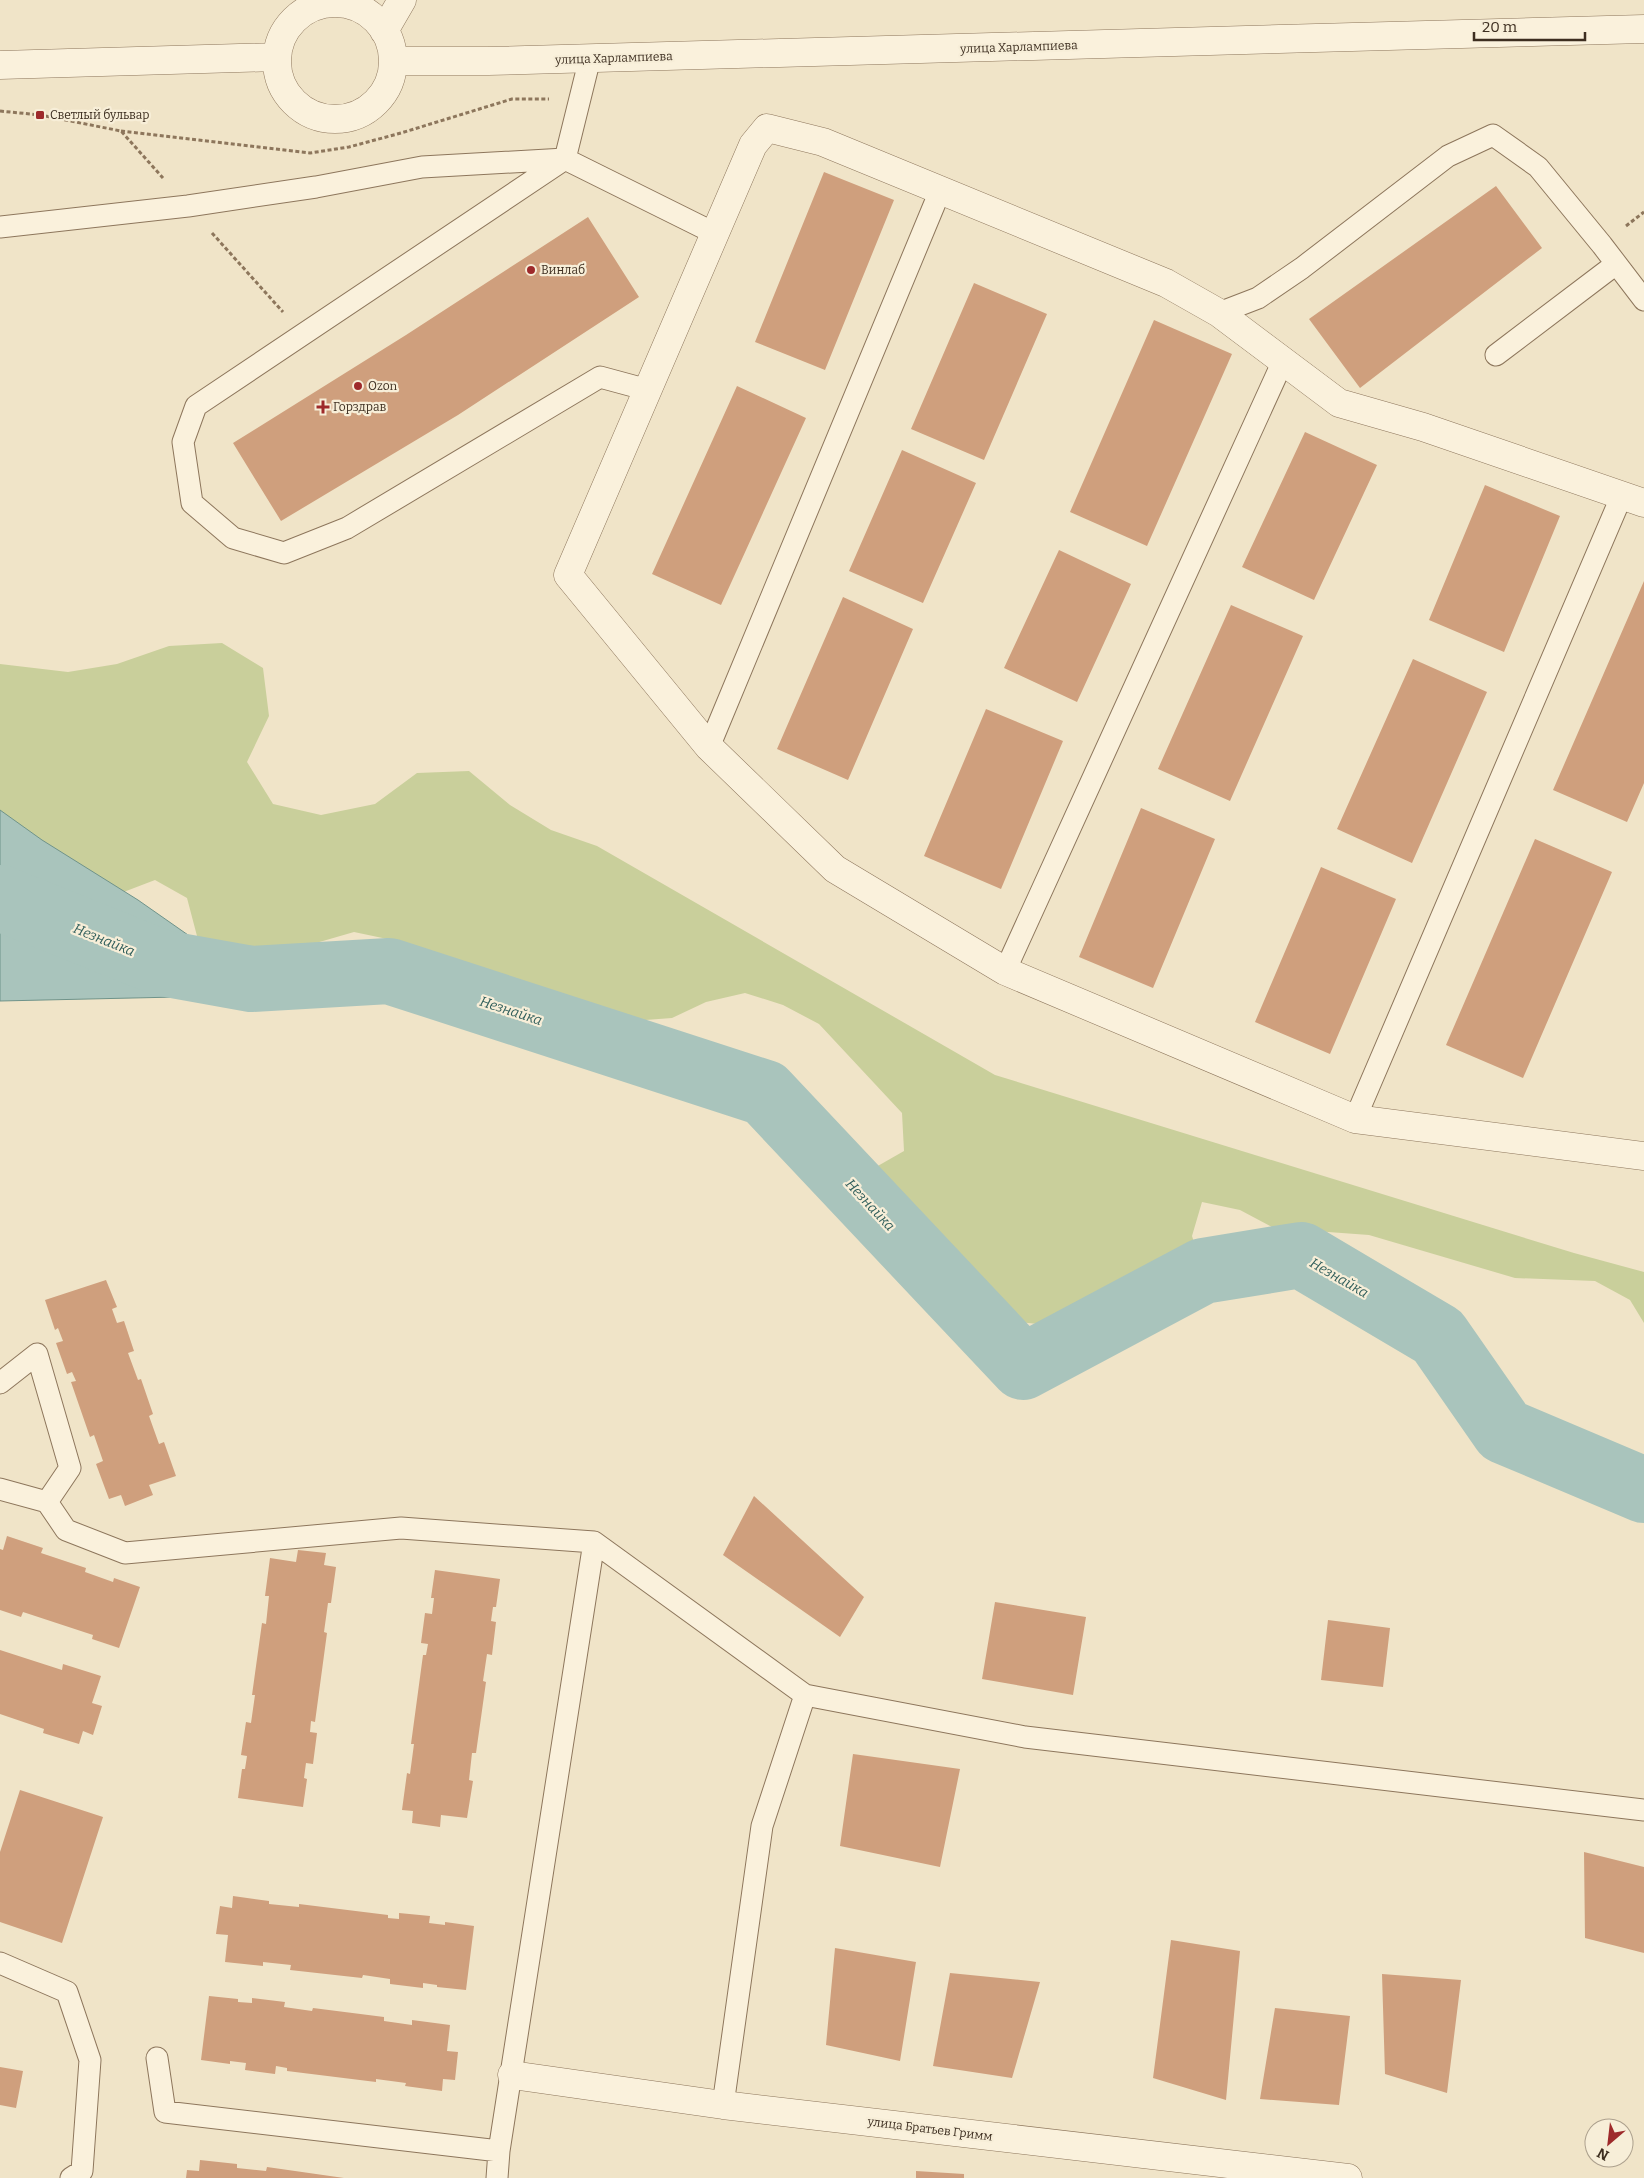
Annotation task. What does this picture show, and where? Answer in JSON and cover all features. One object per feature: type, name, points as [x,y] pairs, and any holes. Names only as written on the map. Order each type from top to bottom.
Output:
[{"type":"street","points":[[384,31],[402,0]]},
{"type":"street","points":[[330,2],[364,11],[378,20],[384,31],[391,42],[393,60],[388,86],[371,107],[354,118],[331,120],[309,114],[292,97],[280,81],[276,57],[282,32],[298,15],[315,6],[330,2]]},
{"type":"street","name":"улица Харлампиева","points":[[393,60],[488,61],[1644,29]]},
{"type":"street","points":[[0,65],[276,57]]},
{"type":"street","points":[[1633,499],[1423,427],[1340,403],[1219,313],[1166,282],[823,142],[768,128],[753,145],[568,575],[709,747],[836,869],[1005,971],[1356,1119],[1644,1156]]},
{"type":"street","name":"улица Братьев Гримм","points":[[512,2075],[723,2105],[1348,2178]]},
{"type":"lane","points":[[590,58],[565,159],[196,406],[184,442],[192,503],[232,538],[284,553],[347,528],[600,377],[648,390]]},
{"type":"lane","points":[[1219,313],[1258,298],[1302,268],[1448,156],[1492,135],[1538,167],[1644,300]]},
{"type":"lane","points":[[0,227],[188,206],[316,187],[422,167],[565,159],[714,233]]},
{"type":"lane","points":[[709,747],[940,191]]},
{"type":"lane","points":[[1496,355],[1616,264]]},
{"type":"lane","points":[[1005,971],[1283,361]]},
{"type":"lane","points":[[1356,1119],[1633,499]]},
{"type":"lane","points":[[0,1383],[37,1354],[70,1468],[47,1502]]},
{"type":"lane","points":[[0,1489],[47,1502],[66,1530],[125,1553],[401,1528],[594,1542],[804,1695],[1025,1736],[1644,1810]]},
{"type":"lane","points":[[497,2178],[499,2151],[594,1542]]},
{"type":"lane","points":[[723,2105],[762,1826],[804,1695]]},
{"type":"lane","points":[[0,1963],[67,1992],[90,2060],[82,2170],[71,2178]]},
{"type":"lane","points":[[157,2058],[165,2112],[499,2151]]},
{"type":"path","points":[[121,130],[310,152],[349,147],[401,134],[512,99],[580,98]]},
{"type":"green space","points":[[222,643],[263,668],[269,716],[247,762],[273,804],[321,815],[375,804],[417,773],[469,771],[510,805],[551,830],[597,846],[995,1075],[1574,1253],[1644,1272],[1644,1323],[1630,1300],[1595,1281],[1515,1278],[1369,1235],[1274,1228],[1240,1210],[1202,1202],[1192,1236],[1203,1271],[1193,1282],[1162,1301],[1126,1314],[1048,1325],[1010,1321],[920,1238],[892,1207],[869,1171],[904,1151],[902,1113],[819,1024],[783,1005],[745,993],[706,1002],[672,1018],[632,1021],[540,1008],[504,993],[429,953],[392,940],[354,932],[271,956],[229,955],[197,936],[187,898],[155,880],[87,906],[0,831],[0,664],[68,672],[117,664],[169,646]]},
{"type":"water","points":[[0,810],[42,840],[138,900],[251,979],[177,997],[0,1001]]},
{"type":"building","points":[[824,172],[894,200],[825,370],[755,342]]},
{"type":"building","points":[[1496,186],[1542,248],[1360,388],[1309,319]]},
{"type":"building","points":[[588,217],[639,297],[458,415],[281,521],[233,443],[406,335]]},
{"type":"building","points":[[974,283],[1047,314],[984,460],[911,429]]},
{"type":"building","points":[[1154,320],[1232,354],[1147,546],[1070,512]]},
{"type":"building","points":[[737,386],[806,418],[721,605],[652,574]]},
{"type":"building","points":[[1305,432],[1377,465],[1314,600],[1242,567]]},
{"type":"building","points":[[902,450],[976,483],[923,603],[849,571]]},
{"type":"building","points":[[1485,485],[1560,516],[1504,652],[1429,620]]},
{"type":"building","points":[[1059,550],[1131,584],[1077,702],[1004,668]]},
{"type":"building","points":[[1644,581],[1644,783],[1627,822],[1553,790]]},
{"type":"building","points":[[843,597],[913,629],[848,780],[777,749]]},
{"type":"building","points":[[1231,605],[1303,636],[1230,801],[1158,769]]},
{"type":"building","points":[[1413,659],[1487,692],[1412,863],[1337,829]]},
{"type":"building","points":[[986,709],[1063,741],[1001,889],[924,856]]},
{"type":"building","points":[[1141,808],[1215,839],[1153,988],[1079,957]]},
{"type":"building","points":[[1535,839],[1612,872],[1523,1078],[1446,1045]]},
{"type":"building","points":[[1321,867],[1396,899],[1330,1054],[1255,1022]]},
{"type":"building","points":[[106,1280],[117,1307],[112,1309],[117,1323],[124,1321],[134,1351],[128,1353],[138,1380],[141,1379],[153,1414],[149,1416],[159,1444],[164,1442],[176,1476],[149,1485],[153,1495],[125,1506],[121,1495],[109,1499],[96,1464],[103,1461],[94,1435],[90,1437],[71,1382],[76,1381],[72,1372],[67,1374],[56,1343],[63,1341],[58,1328],[55,1330],[45,1300]]},
{"type":"building","points":[[754,1496],[864,1597],[840,1637],[723,1555]]},
{"type":"building","points":[[7,1536],[43,1548],[41,1553],[86,1568],[85,1572],[113,1582],[114,1578],[140,1587],[119,1648],[92,1639],[93,1635],[23,1612],[21,1617],[0,1610],[0,1549],[3,1550]]},
{"type":"building","points":[[298,1550],[326,1553],[324,1565],[336,1567],[331,1603],[328,1603],[324,1632],[327,1633],[315,1722],[311,1721],[310,1732],[317,1733],[313,1764],[306,1763],[304,1778],[307,1779],[303,1807],[238,1798],[242,1769],[245,1769],[247,1756],[241,1755],[246,1722],[251,1723],[255,1695],[252,1695],[262,1623],[266,1624],[269,1596],[265,1596],[270,1558],[296,1562]]},
{"type":"building","points":[[435,1570],[500,1579],[496,1607],[493,1607],[491,1621],[496,1622],[492,1655],[487,1654],[483,1681],[486,1682],[476,1753],[472,1753],[469,1780],[473,1781],[467,1818],[441,1815],[440,1827],[412,1823],[413,1811],[402,1810],[407,1773],[410,1774],[414,1744],[411,1744],[423,1655],[426,1655],[428,1644],[421,1643],[425,1613],[432,1614],[434,1598],[431,1598]]},
{"type":"building","points":[[995,1602],[1086,1617],[1073,1695],[982,1679]]},
{"type":"building","points":[[1328,1620],[1390,1628],[1383,1687],[1321,1680]]},
{"type":"building","points":[[0,1650],[62,1670],[63,1664],[101,1676],[92,1703],[102,1706],[93,1735],[83,1731],[79,1744],[43,1733],[44,1729],[0,1714]]},
{"type":"building","points":[[853,1754],[960,1769],[940,1867],[840,1846]]},
{"type":"building","points":[[20,1790],[103,1817],[62,1943],[0,1922],[0,1852]]},
{"type":"building","points":[[1584,1852],[1644,1867],[1644,1953],[1585,1938]]},
{"type":"building","points":[[233,1896],[269,1901],[269,1904],[299,1907],[299,1904],[388,1915],[388,1918],[399,1919],[399,1913],[430,1916],[429,1923],[445,1925],[445,1922],[474,1926],[466,1990],[437,1987],[437,1985],[423,1983],[423,1988],[390,1984],[390,1979],[363,1975],[362,1978],[290,1970],[291,1965],[263,1962],[263,1966],[225,1962],[228,1935],[216,1934],[220,1906],[232,1908]]},
{"type":"building","points":[[1171,1940],[1240,1951],[1226,2100],[1153,2078]]},
{"type":"building","points":[[835,1948],[916,1962],[900,2061],[826,2045]]},
{"type":"building","points":[[950,1973],[1040,1982],[1012,2078],[933,2066]]},
{"type":"building","points":[[1382,1974],[1461,1980],[1447,2093],[1385,2074]]},
{"type":"building","points":[[209,1996],[238,1999],[238,2002],[252,2003],[252,1998],[285,2002],[284,2007],[312,2011],[313,2008],[384,2017],[384,2021],[412,2025],[412,2020],[450,2025],[447,2051],[458,2052],[455,2080],[443,2079],[442,2091],[405,2086],[406,2083],[376,2079],[376,2082],[287,2071],[287,2068],[276,2066],[275,2074],[245,2070],[246,2063],[230,2061],[230,2064],[201,2060]]},
{"type":"building","points":[[1275,2008],[1350,2016],[1339,2105],[1260,2099]]},
{"type":"building","points":[[0,2067],[23,2071],[16,2108],[0,2105]]},
{"type":"building","points":[[200,2160],[237,2164],[237,2168],[266,2171],[267,2167],[344,2178],[186,2178],[187,2170],[199,2171]]},
{"type":"building","points":[[916,2171],[964,2174],[964,2178],[916,2178]]},
{"type":"waterway","name":"Незнайка","points":[[0,898],[162,963],[251,979],[389,971],[765,1093],[1023,1367],[1203,1271],[1301,1255],[1438,1336],[1504,1431],[1644,1490]]},
{"type":"place","name":"Светлый бульвар","points":[[40,115]]},
{"type":"place","name":"Винлаб","points":[[531,270]]},
{"type":"place","name":"Ozon","points":[[358,386]]},
{"type":"place","name":"Горздрав","points":[[323,407]]}]
